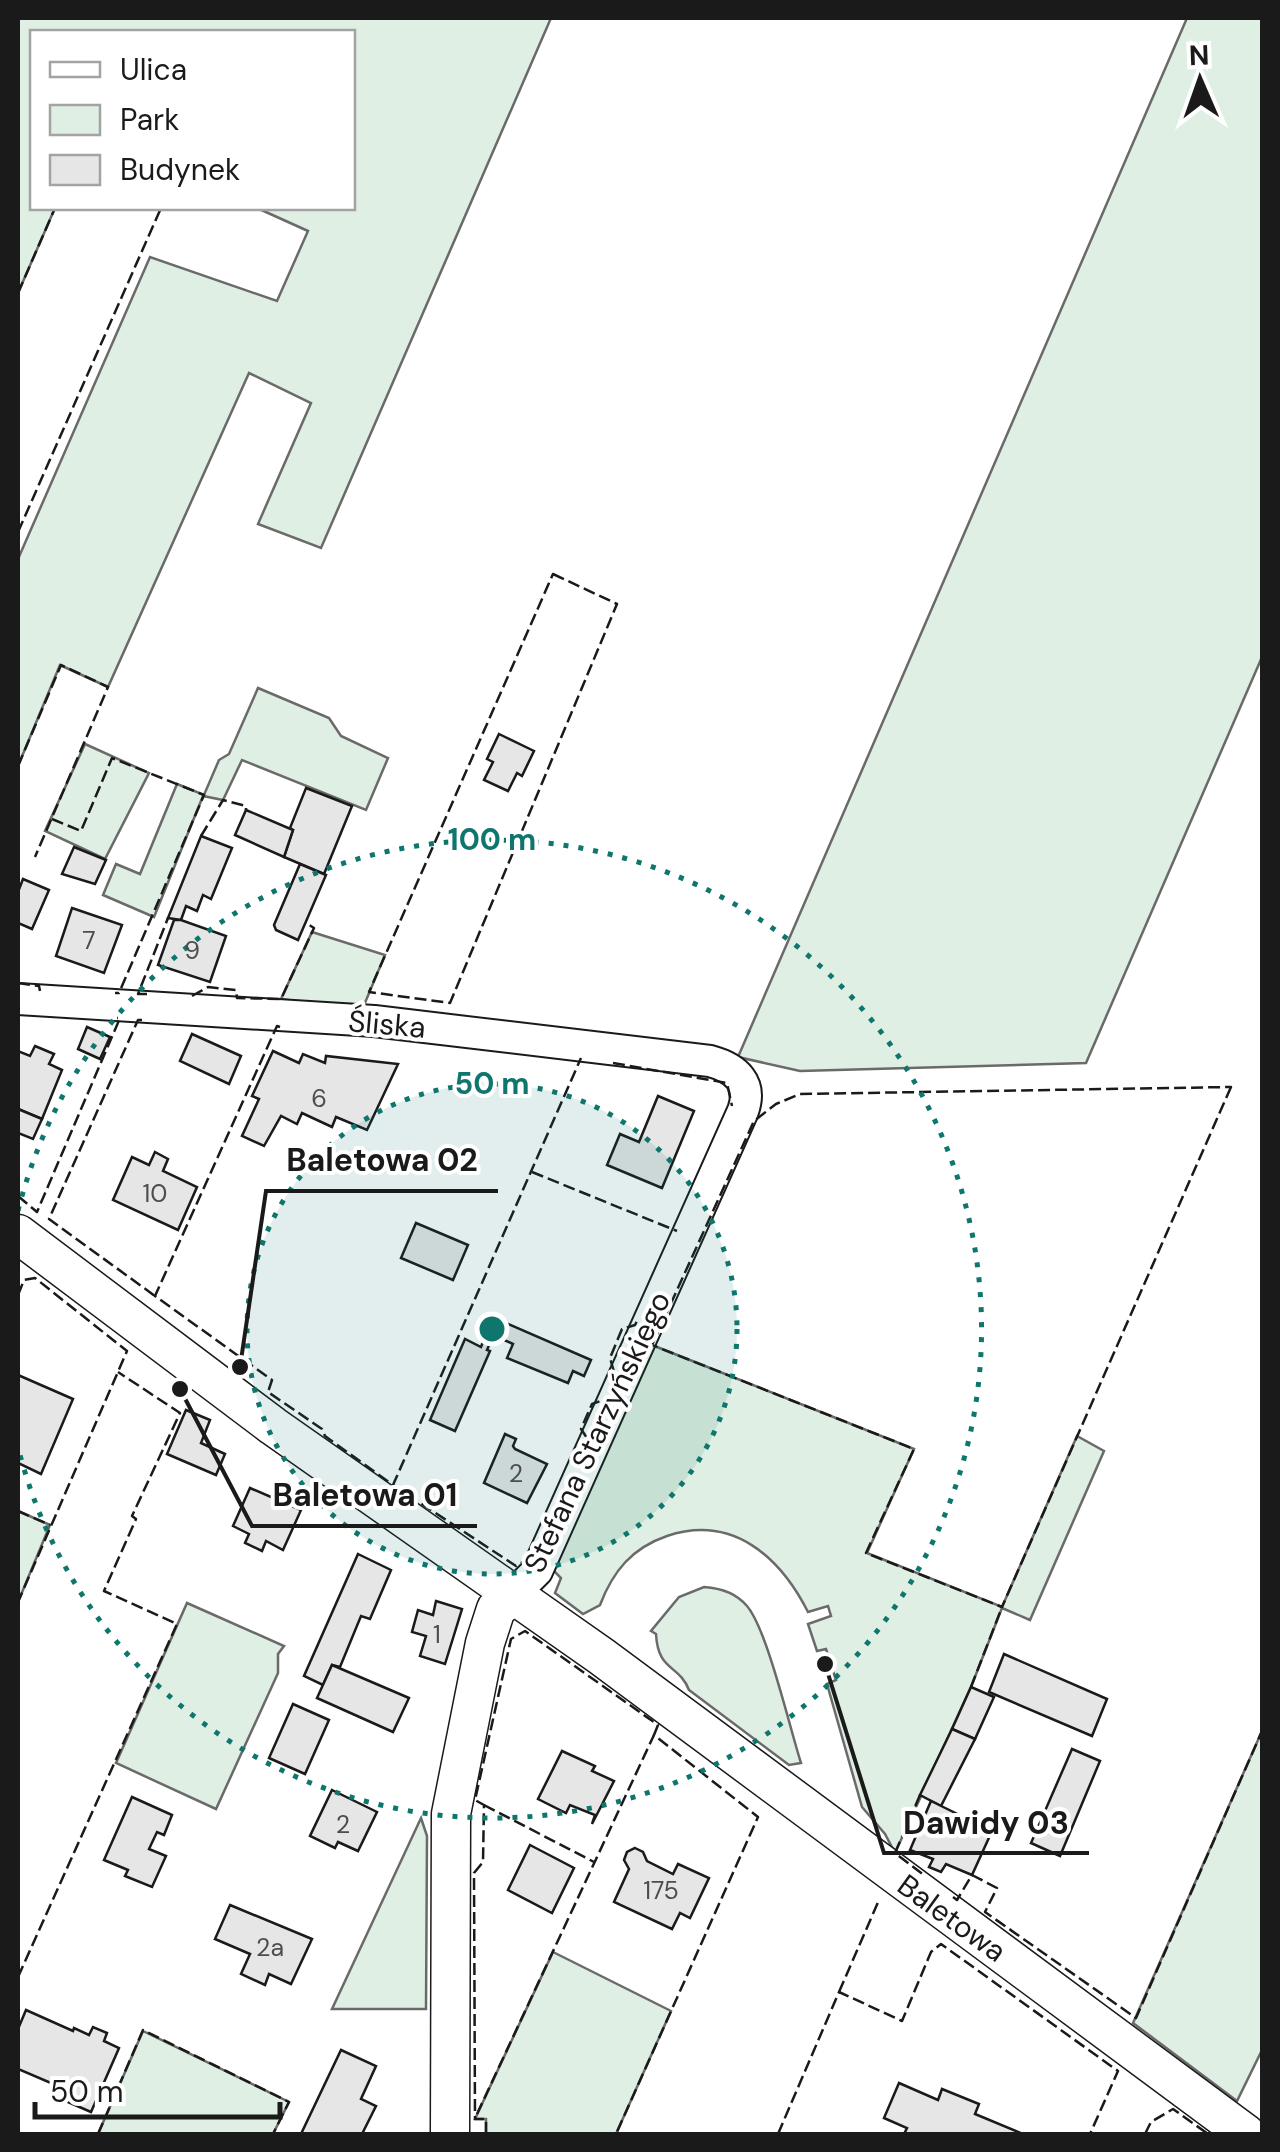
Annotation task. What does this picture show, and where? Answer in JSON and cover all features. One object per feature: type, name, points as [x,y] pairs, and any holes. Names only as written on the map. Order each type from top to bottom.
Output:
[{"type":"street","name":"Śliska","points":[[18,1000],[374,1021],[554,1040],[710,1061],[732,1070],[746,1086]]},
{"type":"street","name":"Stefana Starzyńskiego","points":[[450,2134],[450,1851],[454,1792],[476,1677],[492,1618],[496,1608],[537,1571],[743,1111],[746,1086]]},
{"type":"street","name":"Baletowa","points":[[18,1234],[273,1426],[601,1656],[1246,2134]]},
{"type":"green space","points":[[18,18],[551,18],[321,548],[258,524],[311,403],[249,373],[108,687],[60,665],[18,766],[18,559],[150,257],[277,301],[308,231],[261,210],[355,210],[355,30],[30,30],[30,210],[54,210],[18,293]]},
{"type":"green space","points":[[1187,18],[1262,18],[1262,657],[1086,1063],[800,1071],[738,1057]]},
{"type":"green space","points":[[258,688],[329,718],[341,736],[388,758],[366,810],[242,760],[223,800],[203,796],[154,917],[103,895],[116,864],[140,874],[177,784],[204,795],[219,760],[229,754]]},
{"type":"green space","points":[[85,744],[149,773],[105,859],[45,831]]},
{"type":"green space","points":[[312,932],[385,955],[362,1010],[281,999]]},
{"type":"green space","points":[[652,1345],[914,1449],[867,1553],[1002,1607],[1077,1436],[1104,1451],[1030,1620],[1002,1608],[971,1687],[895,1853],[862,1807],[827,1684],[836,1680],[826,1649],[817,1651],[808,1624],[831,1616],[828,1606],[808,1612],[783,1574],[752,1545],[713,1531],[667,1536],[634,1554],[618,1571],[600,1605],[583,1614],[555,1593],[561,1578],[554,1571]]},
{"type":"green space","points":[[18,1511],[50,1525],[18,1602]]},
{"type":"green space","points":[[704,1587],[722,1590],[743,1601],[755,1618],[801,1763],[789,1765],[689,1690],[661,1655],[656,1634],[651,1631],[679,1597]]},
{"type":"green space","points":[[187,1603],[284,1646],[278,1654],[278,1673],[216,1809],[116,1763]]},
{"type":"green space","points":[[1262,1731],[1262,2050],[1237,2101],[1133,2023]]},
{"type":"green space","points":[[421,1818],[427,1836],[426,2009],[332,2009]]},
{"type":"green space","points":[[553,1952],[671,2011],[616,2134],[486,2134],[486,2119],[475,2119]]},
{"type":"green space","points":[[143,2031],[289,2102],[273,2134],[98,2134]]},
{"type":"building","points":[[499,734],[534,751],[522,776],[517,773],[508,791],[484,780],[493,762],[487,759]]},
{"type":"building","points":[[306,788],[352,806],[324,874],[284,857],[293,830],[290,828]]},
{"type":"building","points":[[246,810],[293,830],[284,857],[235,835]]},
{"type":"building","points":[[201,836],[232,848],[211,899],[203,895],[197,911],[186,906],[181,920],[168,918]]},
{"type":"building","points":[[74,847],[106,860],[95,884],[62,874]]},
{"type":"building","points":[[300,864],[326,875],[298,940],[276,930],[274,925]]},
{"type":"building","points":[[23,879],[49,890],[32,929],[18,923],[18,892]]},
{"type":"building","points":[[72,908],[122,925],[104,973],[56,956]]},
{"type":"building","points":[[174,920],[226,936],[210,982],[158,965]]},
{"type":"building","points":[[87,1027],[110,1037],[100,1059],[78,1049]]},
{"type":"building","points":[[192,1034],[241,1056],[229,1084],[180,1061]]},
{"type":"building","points":[[35,1046],[54,1054],[49,1064],[62,1070],[42,1119],[18,1109],[18,1051],[30,1056]]},
{"type":"building","points":[[273,1051],[299,1063],[303,1054],[325,1063],[326,1056],[398,1064],[367,1130],[336,1117],[332,1127],[302,1113],[297,1124],[281,1116],[264,1146],[242,1136],[259,1099],[252,1096]]},
{"type":"building","points":[[658,1096],[694,1111],[662,1188],[607,1165],[620,1134],[639,1142]]},
{"type":"building","points":[[18,1109],[42,1119],[33,1139],[18,1133]]},
{"type":"building","points":[[155,1152],[168,1159],[163,1171],[197,1187],[178,1230],[113,1200],[132,1157],[149,1165]]},
{"type":"building","points":[[416,1223],[468,1245],[453,1280],[401,1258]]},
{"type":"building","points":[[508,1324],[591,1360],[584,1376],[573,1371],[568,1383],[507,1358],[513,1344],[502,1339]]},
{"type":"building","points":[[487,1331],[494,1334],[487,1350],[490,1351],[455,1431],[430,1420],[465,1339],[481,1347]]},
{"type":"building","points":[[18,1375],[73,1399],[41,1474],[18,1463]]},
{"type":"building","points":[[186,1410],[210,1420],[201,1443],[225,1454],[216,1475],[167,1454]]},
{"type":"building","points":[[505,1434],[516,1439],[515,1449],[547,1464],[527,1503],[484,1483]]},
{"type":"building","points":[[250,1488],[301,1510],[283,1550],[266,1541],[262,1551],[245,1543],[249,1534],[233,1526]]},
{"type":"building","points":[[358,1554],[391,1570],[370,1619],[361,1616],[340,1667],[332,1665],[323,1685],[304,1676]]},
{"type":"building","points":[[436,1601],[462,1609],[445,1664],[420,1656],[426,1636],[412,1632],[418,1610],[433,1615]]},
{"type":"building","points":[[1004,1654],[1107,1699],[1092,1736],[989,1692]]},
{"type":"building","points":[[332,1665],[409,1698],[393,1732],[317,1698]]},
{"type":"building","points":[[971,1687],[994,1697],[975,1739],[952,1729]]},
{"type":"building","points":[[293,1704],[329,1720],[305,1774],[269,1758]]},
{"type":"building","points":[[952,1729],[975,1739],[941,1806],[920,1795]]},
{"type":"building","points":[[1072,1749],[1100,1761],[1060,1856],[1031,1843]]},
{"type":"building","points":[[562,1751],[595,1766],[592,1771],[614,1781],[592,1824],[595,1815],[570,1805],[566,1813],[538,1799]]},
{"type":"building","points":[[332,1790],[377,1812],[358,1851],[338,1842],[335,1848],[310,1836]]},
{"type":"building","points":[[132,1797],[172,1815],[164,1835],[157,1832],[149,1849],[166,1856],[152,1887],[125,1876],[128,1870],[104,1860]]},
{"type":"building","points":[[931,1801],[992,1831],[972,1875],[946,1864],[941,1872],[929,1867],[933,1859],[910,1850]]},
{"type":"building","points":[[530,1845],[574,1868],[552,1913],[508,1890]]},
{"type":"building","points":[[635,1848],[643,1852],[647,1861],[673,1874],[678,1864],[709,1878],[690,1918],[680,1913],[672,1929],[614,1902],[629,1869],[624,1860],[627,1852]]},
{"type":"building","points":[[230,1905],[312,1939],[291,1984],[269,1974],[265,1985],[241,1974],[250,1954],[215,1939]]},
{"type":"building","points":[[26,2010],[73,2031],[74,2028],[89,2035],[93,2027],[107,2033],[104,2041],[119,2048],[91,2112],[61,2099],[65,2089],[18,2069],[18,2029]]},
{"type":"building","points":[[341,2050],[376,2066],[361,2099],[376,2106],[362,2134],[301,2134]]},
{"type":"building","points":[[899,2083],[938,2100],[942,2089],[979,2104],[975,2114],[1023,2134],[904,2134],[907,2128],[884,2118]]},
{"type":"fence","points":[[18,293],[54,210]]},
{"type":"fence","points":[[18,532],[160,210]]},
{"type":"fence","points":[[553,574],[617,604],[450,1003],[369,992],[553,574]]},
{"type":"fence","points":[[18,766],[61,665],[108,687],[35,857]]},
{"type":"fence","points":[[52,819],[81,831],[112,758],[204,795],[119,993],[115,993]]},
{"type":"fence","points":[[201,836],[223,800],[246,806],[246,810]]},
{"type":"fence","points":[[147,994],[138,994],[168,918]]},
{"type":"fence","points":[[192,996],[208,987],[236,990],[237,998],[281,999],[314,928],[306,923]]},
{"type":"fence","points":[[18,983],[39,986],[40,991]]},
{"type":"fence","points":[[18,1196],[37,1212],[117,1018]]},
{"type":"fence","points":[[142,1020],[138,1020],[49,1219],[155,1296]]},
{"type":"fence","points":[[280,1027],[277,1026],[155,1296],[272,1380],[268,1392],[393,1485],[581,1058]]},
{"type":"fence","points":[[613,1063],[727,1083],[732,1106]]},
{"type":"fence","points":[[1231,1087],[1002,1607],[866,1553],[914,1449],[652,1345],[754,1121],[776,1104],[800,1094],[1231,1087]]},
{"type":"fence","points":[[532,1172],[677,1231]]},
{"type":"fence","points":[[18,1295],[24,1280],[35,1278],[127,1351],[18,1602]]},
{"type":"fence","points":[[614,1372],[610,1358],[622,1329],[637,1321]]},
{"type":"fence","points":[[18,1977],[177,1624],[104,1591],[136,1519],[132,1516],[180,1413],[118,1372]]},
{"type":"fence","points":[[587,1438],[581,1429],[592,1404],[603,1400]]},
{"type":"fence","points":[[393,1485],[516,1566],[532,1556]]},
{"type":"fence","points":[[18,1511],[50,1525]]},
{"type":"fence","points":[[971,1687],[1002,1607]]},
{"type":"fence","points":[[486,2134],[486,2119],[475,2119],[474,1873],[483,1862],[484,1805],[475,1800],[511,1639],[525,1631],[658,1725],[654,1735],[758,1817],[616,2134]]},
{"type":"fence","points":[[953,1897],[957,1900],[972,1875],[997,1888],[985,1912],[1136,2018],[1262,1731]]},
{"type":"fence","points":[[477,2114],[654,1735]]},
{"type":"fence","points":[[920,1795],[895,1853],[925,1876]]},
{"type":"fence","points":[[484,1805],[594,1862]]},
{"type":"fence","points":[[839,1992],[879,1900]]},
{"type":"fence","points":[[778,2134],[839,1992],[902,2021],[931,1952],[941,1944],[1118,2071],[1090,2134]]},
{"type":"fence","points":[[98,2134],[143,2030],[289,2102],[273,2134]]},
{"type":"fence","points":[[1145,2134],[1151,2122],[1173,2109],[1208,2134]]},
{"type":"place","name":"Baletowa 02","points":[[240,1367]]},
{"type":"place","name":"Baletowa 01","points":[[180,1389]]},
{"type":"place","name":"Dawidy 03","points":[[825,1664]]}]
